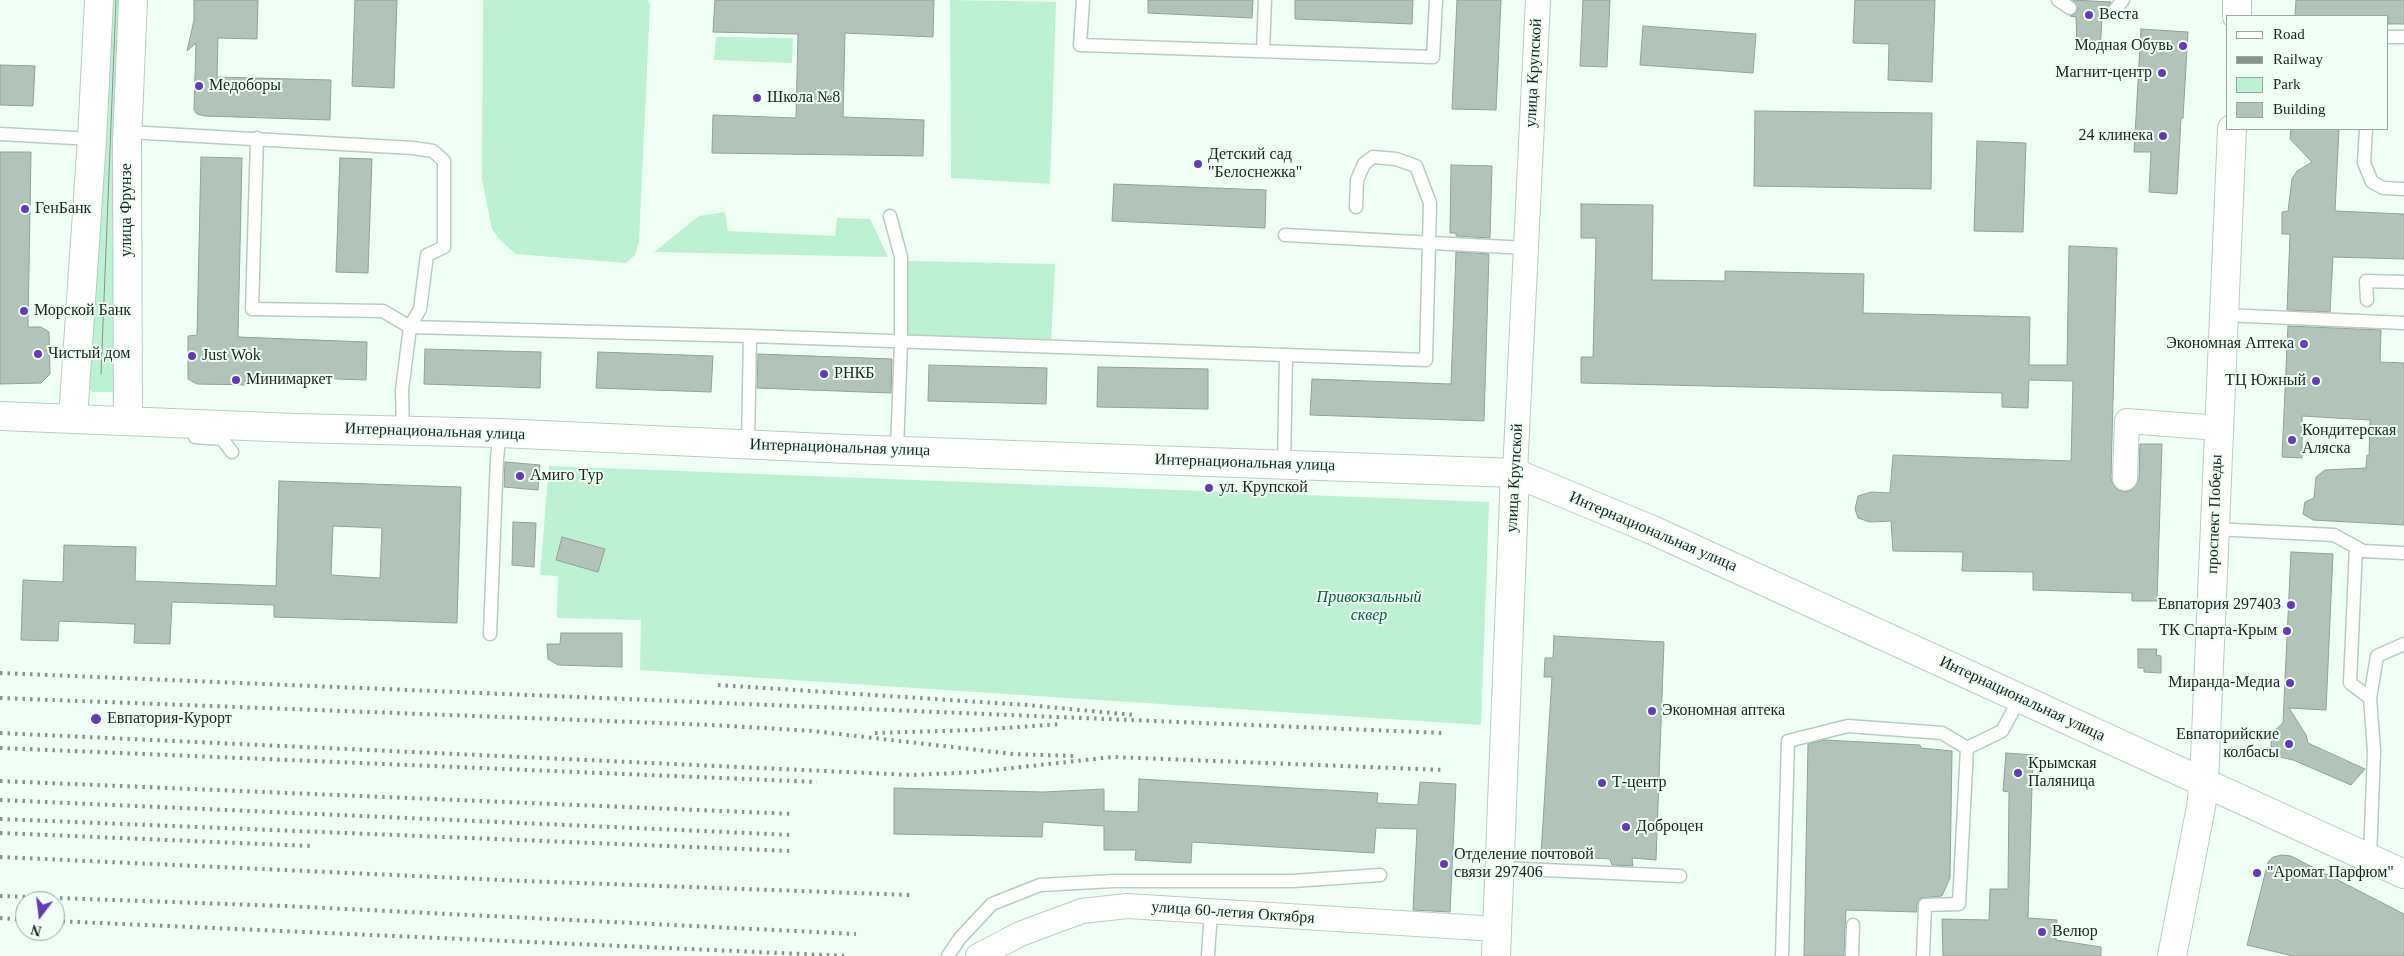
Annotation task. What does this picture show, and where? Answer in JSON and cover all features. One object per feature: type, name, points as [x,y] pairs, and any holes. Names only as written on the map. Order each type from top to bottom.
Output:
[{"type":"main road","points":[[86,418],[92,139],[99,0]]},
{"type":"main road","name":"улица Фрунзе","points":[[128,420],[128,132],[133,0]]},
{"type":"main road","points":[[2236,15],[2237,0]]},
{"type":"main road","name":"проспект Победы","points":[[2172,956],[2201,807],[2204,782],[2232,130]]},
{"type":"main road","name":"Интернациональная улица","points":[[12,417],[86,418],[403,432],[500,433],[1516,474],[1650,529],[2404,874]]},
{"type":"main road","name":"улица Крупской","points":[[1496,956],[1516,474]]},
{"type":"street","name":"улица Крупской","points":[[1516,474],[1538,0]]},
{"type":"street","points":[[2125,478],[2126,421],[2219,428]]},
{"type":"street","name":"улица 60-летия Октября","points":[[978,956],[1020,934],[1082,911],[1127,906],[1498,929]]},
{"type":"lane","points":[[1083,0],[1080,45],[1433,57],[1436,0]]},
{"type":"lane","points":[[1263,51],[1265,0]]},
{"type":"lane","points":[[2058,0],[2070,8]]},
{"type":"lane","points":[[2114,11],[2123,0]]},
{"type":"lane","points":[[2389,36],[2404,37]]},
{"type":"lane","points":[[2366,130],[2364,163],[2372,182],[2382,188],[2404,189]]},
{"type":"lane","points":[[128,132],[413,148],[433,151],[444,161],[444,247],[427,255],[420,309],[410,327],[402,390],[403,432]]},
{"type":"lane","points":[[0,134],[92,139]]},
{"type":"lane","points":[[257,138],[252,309],[383,312],[410,327],[750,336],[1426,360],[1430,203],[1416,166],[1396,159],[1373,158],[1364,164],[1357,180],[1356,206]]},
{"type":"lane","points":[[890,216],[901,257],[901,342],[897,450]]},
{"type":"lane","points":[[1285,235],[1526,248]]},
{"type":"lane","points":[[2367,300],[2366,281],[2404,282]]},
{"type":"lane","points":[[2224,315],[2404,323]]},
{"type":"lane","points":[[748,444],[750,336]]},
{"type":"lane","points":[[1284,465],[1286,356]]},
{"type":"lane","points":[[0,430],[12,417]]},
{"type":"lane","points":[[86,418],[127,433],[222,439],[232,452]]},
{"type":"lane","points":[[490,634],[497,458],[500,433]]},
{"type":"lane","points":[[2214,528],[2334,535],[2363,551],[2404,554]]},
{"type":"lane","points":[[2356,547],[2350,683],[2370,698]]},
{"type":"lane","points":[[2370,858],[2374,751],[2370,698],[2377,656],[2404,644]]},
{"type":"lane","points":[[1967,748],[2002,731],[2020,698]]},
{"type":"lane","points":[[1782,956],[1788,741],[1848,726],[1942,733],[1967,748]]},
{"type":"lane","points":[[1923,956],[1925,905],[1959,904],[1967,748]]},
{"type":"lane","points":[[1499,868],[1680,876]]},
{"type":"lane","points":[[948,956],[960,938],[992,904],[1040,885],[1113,881],[1293,881],[1380,875]]},
{"type":"lane","points":[[1208,956],[1212,911]]},
{"type":"lane","points":[[1852,956],[1853,926]]},
{"type":"green space","points":[[108,0],[123,0],[117,389],[111,392],[92,392],[89,388],[87,374]]},
{"type":"green space","points":[[483,0],[648,0],[650,5],[639,242],[635,255],[626,263],[516,254],[500,240],[492,229],[482,180]]},
{"type":"green space","points":[[950,0],[1056,2],[1050,184],[951,178]]},
{"type":"green space","points":[[716,37],[793,38],[792,63],[714,60]]},
{"type":"green space","points":[[725,212],[728,231],[835,236],[837,218],[870,219],[888,257],[654,252],[699,216]]},
{"type":"green space","points":[[907,261],[1055,264],[1051,343],[906,337]]},
{"type":"green space","name":"Привокзальный сквер","points":[[549,466],[1489,502],[1481,725],[640,670],[641,620],[557,618],[558,576],[540,575]]},
{"type":"building","points":[[194,0],[258,0],[257,39],[218,38],[217,77],[331,80],[330,120],[205,116],[197,114],[194,110],[196,43],[187,51],[194,20]]},
{"type":"building","points":[[355,0],[397,0],[394,88],[352,86]]},
{"type":"building","points":[[715,0],[934,0],[933,37],[845,33],[843,117],[924,120],[923,156],[712,153],[713,115],[796,118],[798,34],[713,32]]},
{"type":"building","points":[[1148,0],[1253,0],[1252,18],[1148,13]]},
{"type":"building","points":[[1295,0],[1413,0],[1412,24],[1295,19]]},
{"type":"building","points":[[1457,0],[1501,0],[1496,110],[1452,109]]},
{"type":"building","points":[[1583,0],[1610,0],[1607,67],[1580,66]]},
{"type":"building","points":[[1855,0],[1935,0],[1932,82],[1888,80],[1889,44],[1853,43]]},
{"type":"building","points":[[2073,0],[2111,2],[2106,9],[2106,13],[2114,19],[2102,19],[2100,51],[2077,50],[2076,17],[2070,16],[2076,13],[2078,8]]},
{"type":"building","points":[[2296,0],[2404,0],[2404,24],[2389,24],[2389,15],[2295,15]]},
{"type":"building","points":[[1643,26],[1756,34],[1753,73],[1640,65]]},
{"type":"building","points":[[2141,29],[2188,32],[2177,194],[2149,192],[2151,152],[2134,152]]},
{"type":"building","points":[[0,65],[35,66],[33,106],[0,105]]},
{"type":"building","points":[[1755,111],[1932,113],[1931,189],[1754,186]]},
{"type":"building","points":[[2291,130],[2339,130],[2335,211],[2404,214],[2404,259],[2333,257],[2330,312],[2287,310],[2290,234],[2282,234],[2282,212],[2288,211],[2292,179],[2297,171],[2312,162],[2290,139]]},
{"type":"building","points":[[1977,141],[2026,143],[2023,232],[1974,231]]},
{"type":"building","points":[[0,152],[31,152],[28,327],[41,327],[49,332],[50,374],[41,383],[0,384]]},
{"type":"building","points":[[201,157],[242,158],[238,337],[367,342],[366,380],[249,376],[249,385],[197,384],[188,379],[188,336],[197,335]]},
{"type":"building","points":[[340,158],[372,159],[368,273],[336,272]]},
{"type":"building","points":[[1451,165],[1492,166],[1490,238],[1456,236],[1456,233],[1450,233]]},
{"type":"building","points":[[1114,184],[1266,190],[1265,228],[1112,221]]},
{"type":"building","points":[[1581,204],[1653,205],[1652,280],[1725,281],[1725,271],[1864,274],[1863,313],[2030,317],[2029,365],[2067,365],[2069,246],[2117,248],[2111,478],[2113,485],[2118,490],[2125,492],[2132,490],[2139,479],[2140,444],[2162,444],[2157,601],[2132,601],[2132,593],[2033,590],[2033,572],[1962,571],[1963,552],[1893,551],[1891,521],[1870,522],[1858,518],[1855,509],[1858,496],[1871,492],[1890,493],[1893,455],[2071,461],[2073,381],[2029,380],[2028,408],[2002,407],[2002,393],[1581,383],[1581,357],[1593,357],[1596,238],[1581,238]]},
{"type":"building","points":[[1456,252],[1489,254],[1484,421],[1310,415],[1312,379],[1451,384]]},
{"type":"building","points":[[2288,326],[2381,330],[2380,362],[2404,363],[2404,525],[2313,520],[2303,514],[2305,502],[2314,498],[2316,477],[2325,470],[2366,468],[2367,455],[2369,456],[2370,420],[2302,416],[2302,458],[2282,457]]},
{"type":"building","points":[[425,349],[541,352],[540,388],[424,384]]},
{"type":"building","points":[[598,352],[713,356],[711,392],[596,388]]},
{"type":"building","name":"РНКБ","points":[[758,354],[892,359],[891,393],[757,388]]},
{"type":"building","points":[[929,365],[1047,368],[1046,404],[928,401]]},
{"type":"building","points":[[1098,367],[1208,369],[1208,409],[1097,407]]},
{"type":"building","name":"Амиго Тур","points":[[505,462],[540,465],[538,490],[504,487]]},
{"type":"building","points":[[279,481],[461,487],[457,623],[274,617],[274,605],[172,602],[170,644],[134,643],[135,624],[59,621],[58,641],[21,640],[23,580],[63,582],[64,545],[136,547],[135,581],[276,586]],"holes":[[[333,526],[382,528],[380,578],[331,575]]]},
{"type":"building","points":[[513,522],[536,523],[534,567],[512,565]]},
{"type":"building","points":[[562,537],[605,549],[598,572],[556,560]]},
{"type":"building","points":[[2291,552],[2333,554],[2326,710],[2289,708],[2306,735],[2308,743],[2365,769],[2351,785],[2293,760],[2280,757],[2271,746],[2272,733],[2283,723]]},
{"type":"building","points":[[561,633],[622,633],[622,667],[558,665],[548,659],[547,644],[560,644]]},
{"type":"building","name":"Т-центр","points":[[1554,636],[1664,642],[1656,860],[1632,858],[1633,866],[1612,865],[1610,859],[1541,855],[1552,677],[1544,677],[1545,658],[1553,658]]},
{"type":"building","points":[[2138,649],[2157,649],[2156,655],[2161,656],[2161,673],[2144,672],[2144,668],[2138,668]]},
{"type":"building","points":[[1825,740],[1920,745],[1921,748],[1952,751],[1950,878],[1942,896],[1921,898],[1917,904],[1917,912],[1846,910],[1844,956],[1804,956],[1808,744]]},
{"type":"building","points":[[2006,753],[2033,755],[2028,918],[2057,920],[2056,940],[2101,947],[2101,956],[1943,956],[1942,919],[1989,920],[1990,889],[2008,889],[2009,792],[2003,791]]},
{"type":"building","points":[[1139,779],[1378,793],[1377,803],[1418,805],[1420,782],[1456,784],[1450,912],[1413,910],[1417,829],[1376,828],[1374,853],[1192,842],[1191,863],[1135,860],[1136,850],[1104,850],[1104,826],[1043,822],[1042,837],[894,834],[894,788],[1043,792],[1104,789],[1104,811],[1138,812]]},
{"type":"building","points":[[2291,856],[2404,914],[2404,956],[2293,956],[2247,945],[2268,862],[2273,857]]},
{"type":"tram line","points":[[101,374],[116,0]]},
{"type":"railway","points":[[0,673],[1443,733]]},
{"type":"railway","points":[[718,685],[1027,705],[1134,715]]},
{"type":"railway","points":[[0,698],[712,725],[813,731],[1013,754],[1075,756]]},
{"type":"railway","points":[[875,733],[975,730],[1062,724]]},
{"type":"railway","points":[[0,733],[912,775],[976,772],[1113,757],[1445,770]]},
{"type":"railway","points":[[0,748],[817,782]]},
{"type":"railway","points":[[0,781],[794,814]]},
{"type":"railway","points":[[0,800],[793,835]]},
{"type":"railway","points":[[0,819],[791,851]]},
{"type":"railway","points":[[0,833],[311,846]]},
{"type":"railway","points":[[0,857],[524,881],[910,895]]},
{"type":"railway","points":[[0,896],[286,906],[856,934]]},
{"type":"railway","points":[[0,918],[15,919]]},
{"type":"railway","points":[[65,921],[848,956]]},
{"type":"place","name":"Веста","points":[[2089,15]]},
{"type":"place","name":"Модная Обувь","points":[[2183,46]]},
{"type":"place","name":"Магнит-центр","points":[[2162,73]]},
{"type":"place","name":"Медоборы","points":[[199,86]]},
{"type":"place","name":"Школа №8","points":[[757,98]]},
{"type":"place","name":"24 клинека","points":[[2163,136]]},
{"type":"place","name":"Детский сад \"Белоснежка\"","points":[[1198,164]]},
{"type":"place","name":"ГенБанк","points":[[25,209]]},
{"type":"place","name":"Морской Банк","points":[[24,311]]},
{"type":"place","name":"Экономная Аптека","points":[[2304,344]]},
{"type":"place","name":"Чистый дом","points":[[38,354]]},
{"type":"place","name":"Just Wok","points":[[192,356]]},
{"type":"place","name":"РНКБ","points":[[824,374]]},
{"type":"place","name":"Минимаркет","points":[[236,380]]},
{"type":"place","name":"ТЦ Южный","points":[[2316,381]]},
{"type":"place","name":"Кондитерская Аляска","points":[[2292,440]]},
{"type":"place","name":"Амиго Тур","points":[[520,476]]},
{"type":"place","name":"ул. Крупской","points":[[1209,488]]},
{"type":"place","name":"Евпатория 297403","points":[[2291,605]]},
{"type":"place","name":"ТК Спарта-Крым","points":[[2287,631]]},
{"type":"place","name":"Миранда-Медиа","points":[[2290,683]]},
{"type":"place","name":"Экономная аптека","points":[[1652,711]]},
{"type":"place","name":"Евпатория-Курорт","points":[[96,719]]},
{"type":"place","name":"Евпаторийские колбасы","points":[[2289,744]]},
{"type":"place","name":"Крымская Паляница","points":[[2018,773]]},
{"type":"place","name":"Т-центр","points":[[1602,783]]},
{"type":"place","name":"Доброцен","points":[[1626,827]]},
{"type":"place","name":"Отделение почтовой связи 297406","points":[[1444,864]]},
{"type":"place","name":"\"Аромат Парфюм\"","points":[[2257,873]]},
{"type":"place","name":"Велюр","points":[[2042,932]]}]
